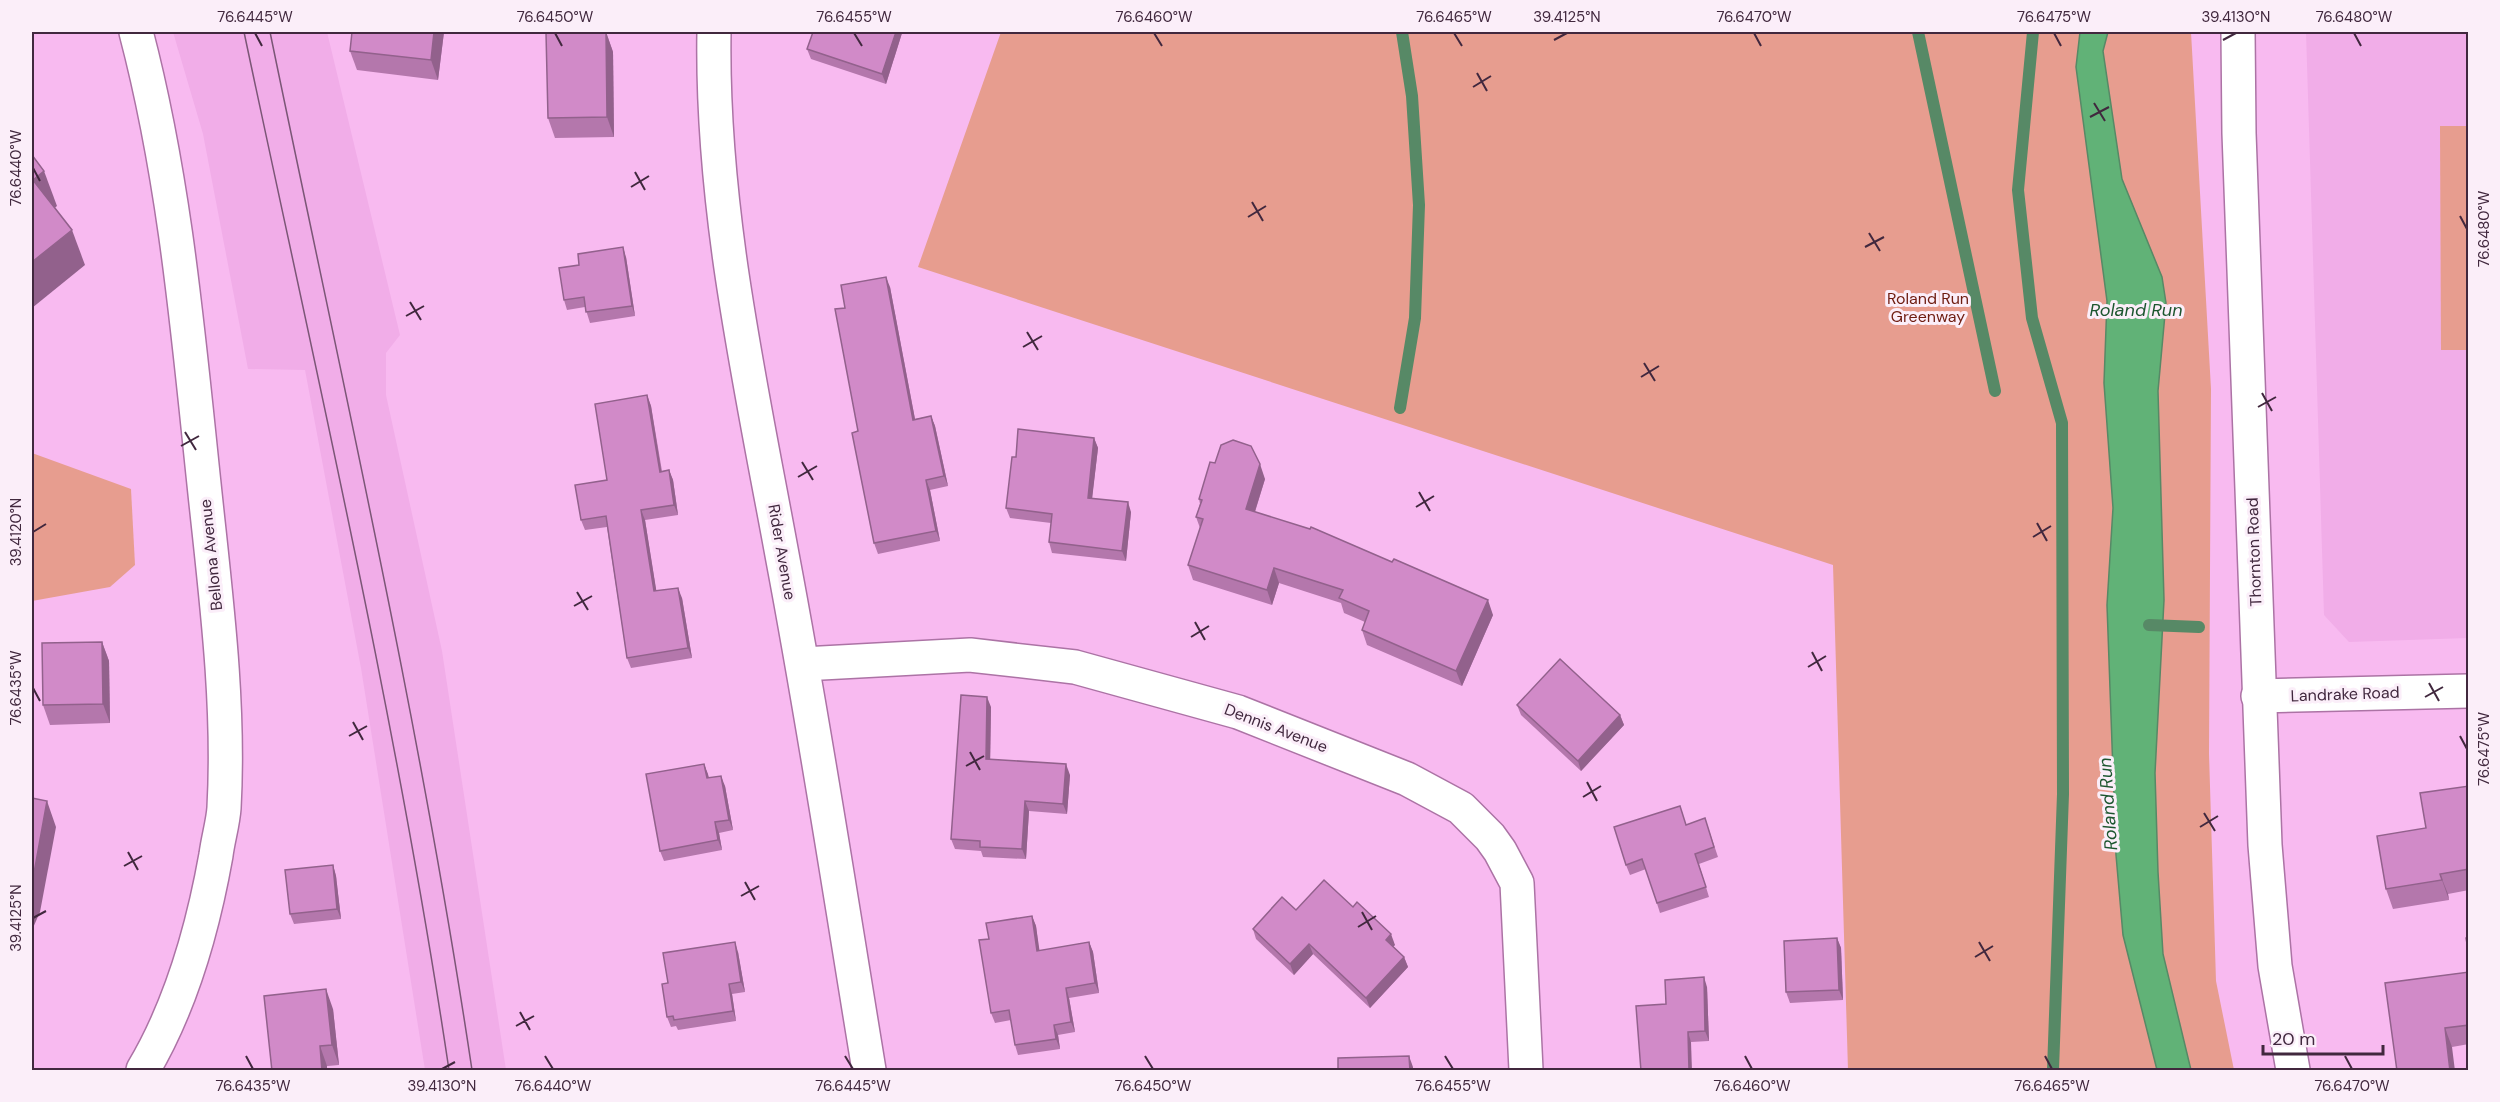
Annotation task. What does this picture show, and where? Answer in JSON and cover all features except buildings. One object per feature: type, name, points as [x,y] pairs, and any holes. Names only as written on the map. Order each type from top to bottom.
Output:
[{"type":"street","name":"Bellona Avenue","points":[[136,32],[152,92],[185,300],[218,627],[224,733],[224,809],[207,906],[179,990],[153,1053],[143,1071]]},
{"type":"street","name":"Rider Avenue","points":[[714,32],[713,85],[721,184],[739,318],[803,664],[869,1071]]},
{"type":"street","name":"Thornton Road","points":[[2238,32],[2239,133],[2265,845],[2275,966],[2293,1071]]},
{"type":"street","name":"Dennis Avenue","points":[[803,664],[970,655],[1075,667],[1238,711],[1407,779],[1461,808],[1490,837],[1517,883],[1526,1071]]},
{"type":"street","name":"Landrake Road","points":[[2258,696],[2469,691]]},
{"type":"shaded area","points":[[173,32],[327,32],[400,335],[386,353],[386,395],[442,651],[506,1070],[425,1070],[361,668],[305,370],[248,369],[203,134]]},
{"type":"shaded area","points":[[2306,32],[2468,32],[2468,638],[2349,642],[2324,615]]},
{"type":"green space","name":"Roland Run Greenway","points":[[1001,32],[2191,32],[2211,389],[2209,754],[2216,981],[2234,1070],[1848,1070],[1833,565],[918,267]]},
{"type":"green space","points":[[2440,126],[2468,126],[2468,350],[2441,350]]},
{"type":"green space","points":[[32,453],[131,489],[135,565],[110,587],[32,601]]},
{"type":"water","name":"Roland Run","points":[[2080,32],[2108,32],[2103,51],[2122,179],[2162,277],[2166,303],[2158,391],[2164,600],[2155,773],[2158,872],[2163,954],[2191,1070],[2157,1070],[2123,935],[2116,855],[2107,605],[2113,508],[2104,383],[2107,301],[2076,67]]},
{"type":"waterway","points":[[1400,408],[1415,318],[1419,205],[1412,96],[1402,32]]},
{"type":"waterway","points":[[1918,32],[1995,391]]},
{"type":"waterway","points":[[2033,32],[2018,190],[2032,318],[2062,423],[2063,794],[2053,1070]]},
{"type":"waterway","points":[[2149,625],[2199,627]]},
{"type":"tram line","points":[[244,32],[381,679],[449,1070]]},
{"type":"tram line","points":[[270,32],[404,680],[472,1070]]}]
